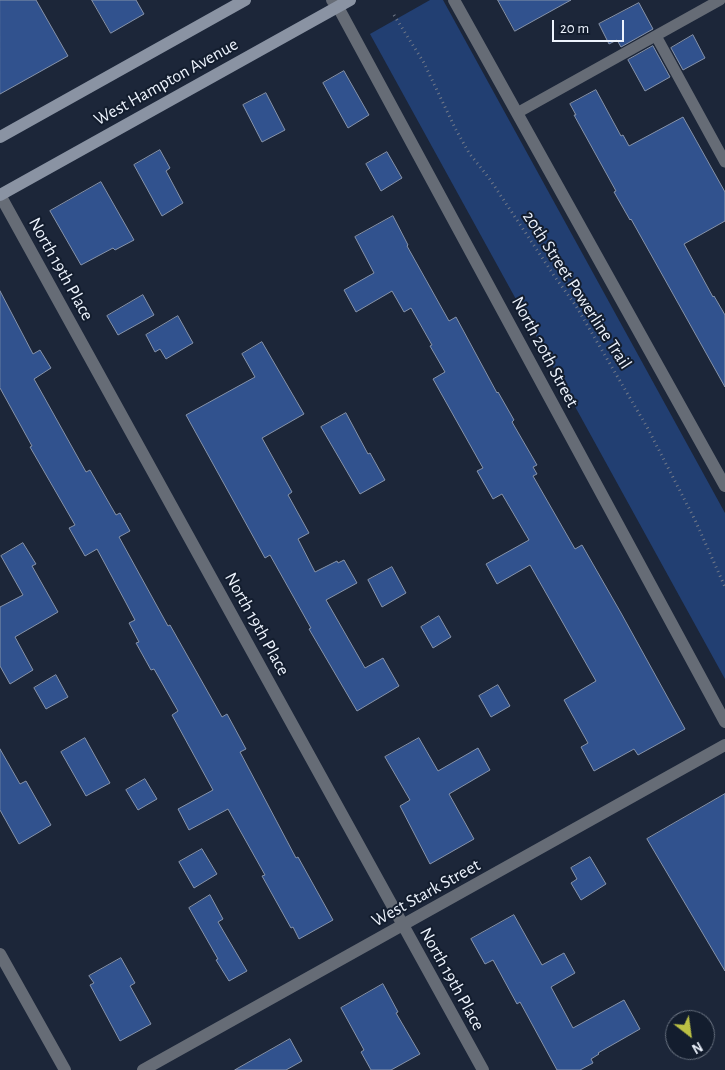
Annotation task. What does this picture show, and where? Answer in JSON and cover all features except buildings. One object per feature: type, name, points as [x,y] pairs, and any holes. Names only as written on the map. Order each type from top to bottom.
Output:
[{"type":"main road","name":"West Hampton Avenue","points":[[0,137],[245,0]]},
{"type":"main road","name":"West Hampton Avenue","points":[[0,195],[335,3],[350,0]]},
{"type":"street","points":[[454,0],[725,486]]},
{"type":"street","name":"North 20th Street","points":[[335,3],[725,722]]},
{"type":"street","name":"North 19th Place","points":[[0,195],[482,1070]]},
{"type":"street","name":"West Stark Street","points":[[143,1070],[725,746]]},
{"type":"street","points":[[0,954],[65,1070]]},
{"type":"lane","points":[[517,113],[720,0]]},
{"type":"lane","points":[[656,36],[725,162]]},
{"type":"path","name":"20th Street Powerline Trail","points":[[394,14],[424,64],[468,153],[489,178],[502,200],[576,306],[647,427],[695,520],[725,587]]},
{"type":"shaded area","points":[[430,0],[443,0],[725,513],[725,679],[370,34]]}]
